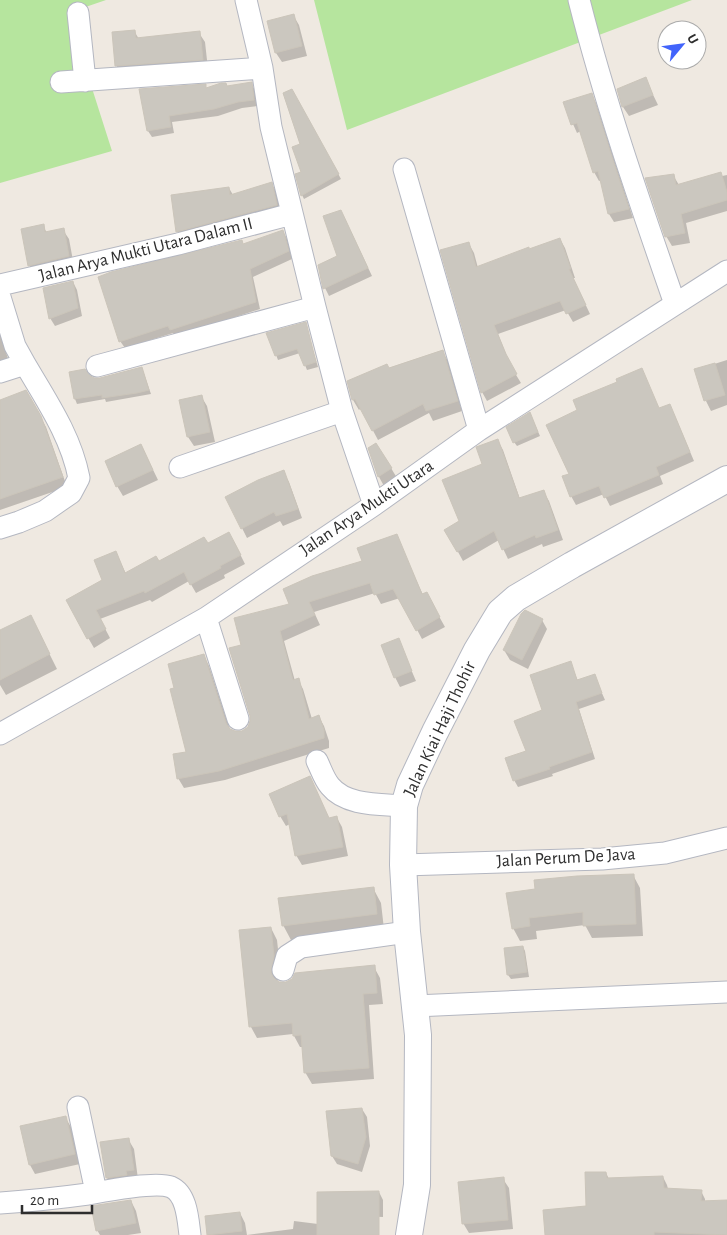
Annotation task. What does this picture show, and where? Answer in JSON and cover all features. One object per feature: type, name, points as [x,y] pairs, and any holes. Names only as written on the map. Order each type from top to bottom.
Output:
[{"type":"street","points":[[246,0],[262,68],[271,126],[315,307],[342,411],[374,505]]},
{"type":"street","points":[[578,0],[626,164],[675,304]]},
{"type":"street","points":[[78,13],[85,81]]},
{"type":"street","points":[[61,82],[262,68]]},
{"type":"street","points":[[404,169],[479,430]]},
{"type":"street","name":"Jalan Arya Mukti Utara Dalam II","points":[[0,285],[178,244],[292,214]]},
{"type":"street","name":"Jalan Arya Mukti Utara","points":[[0,734],[206,618],[374,505],[479,430],[727,272]]},
{"type":"street","points":[[0,297],[16,346],[62,428],[77,466],[79,478],[71,493],[45,511],[0,528]]},
{"type":"street","points":[[97,366],[315,307]]},
{"type":"street","points":[[0,372],[25,364]]},
{"type":"street","points":[[180,467],[342,411]]},
{"type":"street","name":"Jalan Kiai Haji Thohir","points":[[409,1235],[417,1185],[418,1035],[407,932],[403,865],[404,806],[410,785],[428,745],[477,650],[500,612],[516,598],[572,565],[727,479]]},
{"type":"street","points":[[206,618],[238,719]]},
{"type":"street","points":[[317,762],[329,785],[340,796],[353,800],[404,806]]},
{"type":"street","name":"Jalan Perum De Java","points":[[403,865],[602,859],[665,853],[727,838]]},
{"type":"street","points":[[283,970],[287,956],[300,947],[407,932]]},
{"type":"street","points":[[415,1006],[727,992]]},
{"type":"street","points":[[78,1107],[96,1192]]},
{"type":"street","points":[[0,1203],[143,1186],[171,1187],[180,1194],[187,1215],[190,1235]]},
{"type":"green space","points":[[0,0],[106,0],[68,13],[112,151],[0,183]]},
{"type":"green space","points":[[314,0],[692,0],[347,130]]},
{"type":"building","points":[[294,14],[302,46],[275,53],[267,21]]},
{"type":"building","points":[[135,30],[136,38],[200,31],[203,60],[115,66],[112,32]]},
{"type":"building","points":[[646,77],[653,95],[622,107],[617,89]]},
{"type":"building","points":[[252,82],[254,100],[169,116],[171,127],[147,131],[139,89],[206,84],[206,88],[221,83],[226,83],[227,86]]},
{"type":"building","points":[[292,89],[339,174],[301,196],[295,174],[301,172],[292,147],[300,144],[283,93]]},
{"type":"building","points":[[592,93],[629,209],[608,214],[598,171],[593,173],[577,123],[571,125],[563,102]]},
{"type":"building","points":[[721,172],[727,192],[727,200],[681,214],[685,233],[665,237],[645,178],[674,174],[676,185]]},
{"type":"building","points":[[272,182],[277,205],[176,232],[171,195],[229,187],[230,195]]},
{"type":"building","points":[[341,210],[368,268],[323,289],[318,265],[337,256],[323,216]]},
{"type":"building","points":[[44,224],[45,232],[64,228],[69,256],[28,266],[21,229]]},
{"type":"building","points":[[283,230],[289,251],[250,269],[256,302],[170,330],[168,326],[119,342],[98,277],[111,272],[242,240],[243,244]]},
{"type":"building","points":[[560,238],[571,269],[569,269],[586,305],[566,314],[560,301],[494,325],[517,374],[481,393],[440,250],[469,242],[476,267],[529,247],[529,249]]},
{"type":"building","points":[[73,281],[78,308],[49,319],[43,288]]},
{"type":"building","points":[[306,322],[316,362],[304,366],[297,349],[275,356],[266,333]]},
{"type":"building","points":[[443,350],[458,401],[426,411],[423,404],[372,431],[355,399],[352,400],[347,381],[387,364],[389,368]]},
{"type":"building","points":[[715,363],[725,395],[704,401],[694,369]]},
{"type":"building","points":[[142,367],[149,390],[102,398],[102,395],[74,399],[69,372],[85,369],[94,378],[100,378]]},
{"type":"building","points":[[642,368],[659,408],[670,404],[690,452],[656,467],[659,475],[604,498],[599,486],[570,497],[562,476],[569,474],[546,425],[577,410],[573,400],[617,382],[616,379]]},
{"type":"building","points":[[26,390],[41,416],[63,477],[0,499],[0,400]]},
{"type":"building","points":[[202,395],[210,432],[187,437],[179,400]]},
{"type":"building","points":[[530,412],[538,432],[513,443],[506,427]]},
{"type":"building","points":[[498,439],[519,498],[544,490],[558,530],[536,538],[535,535],[502,550],[494,531],[457,552],[444,530],[459,521],[442,480],[482,464],[476,447]]},
{"type":"building","points":[[376,443],[392,468],[378,477],[368,448]]},
{"type":"building","points":[[141,444],[153,470],[116,487],[105,461]]},
{"type":"building","points":[[284,470],[298,509],[276,516],[274,512],[241,529],[225,497],[258,480]]},
{"type":"building","points":[[229,532],[241,555],[190,585],[184,572],[145,593],[144,591],[96,610],[106,629],[87,639],[66,600],[102,580],[94,560],[116,551],[125,573],[156,556],[159,561],[204,537],[208,543]]},
{"type":"building","points":[[397,534],[422,594],[427,592],[440,617],[416,631],[393,589],[374,595],[370,583],[309,602],[315,615],[280,631],[293,680],[299,678],[309,719],[319,715],[324,730],[324,738],[219,771],[177,779],[173,754],[186,752],[170,689],[174,688],[168,664],[204,654],[226,723],[230,729],[242,731],[248,727],[250,716],[229,648],[241,645],[234,618],[289,604],[283,589],[312,576],[362,561],[357,548]]},
{"type":"building","points":[[525,610],[543,619],[522,660],[503,650],[521,614]]},
{"type":"building","points":[[31,615],[50,654],[0,680],[0,630]]},
{"type":"building","points":[[399,638],[412,671],[394,678],[381,645]]},
{"type":"building","points":[[571,661],[577,680],[595,674],[602,693],[576,702],[592,752],[513,781],[505,758],[526,751],[514,721],[542,710],[530,675]]},
{"type":"building","points":[[310,776],[329,818],[337,816],[343,847],[295,856],[287,814],[279,817],[269,794]]},
{"type":"building","points":[[634,874],[636,924],[583,926],[583,912],[529,918],[530,926],[512,929],[506,893],[535,889],[534,880]]},
{"type":"building","points":[[374,887],[377,914],[282,926],[278,898]]},
{"type":"building","points":[[271,927],[274,956],[271,973],[279,982],[286,982],[292,979],[295,973],[375,965],[377,993],[363,994],[369,1068],[304,1073],[301,1035],[293,1036],[292,1023],[249,1027],[239,930]]},
{"type":"building","points":[[523,946],[527,972],[507,975],[504,948]]},
{"type":"building","points":[[362,1108],[366,1137],[358,1164],[331,1156],[326,1111]]},
{"type":"building","points":[[66,1116],[75,1154],[29,1165],[20,1126]]},
{"type":"building","points":[[129,1138],[134,1170],[126,1171],[127,1175],[106,1178],[100,1142]]},
{"type":"building","points":[[585,1172],[606,1172],[607,1178],[663,1176],[664,1188],[702,1190],[701,1201],[727,1200],[727,1235],[654,1232],[654,1235],[545,1235],[543,1210],[586,1206]]},
{"type":"building","points":[[504,1177],[508,1220],[462,1224],[458,1182]]},
{"type":"building","points":[[379,1191],[379,1235],[317,1235],[317,1192]]},
{"type":"building","points":[[131,1200],[136,1223],[96,1231],[91,1206]]},
{"type":"building","points":[[240,1212],[242,1231],[207,1235],[205,1216]]}]
